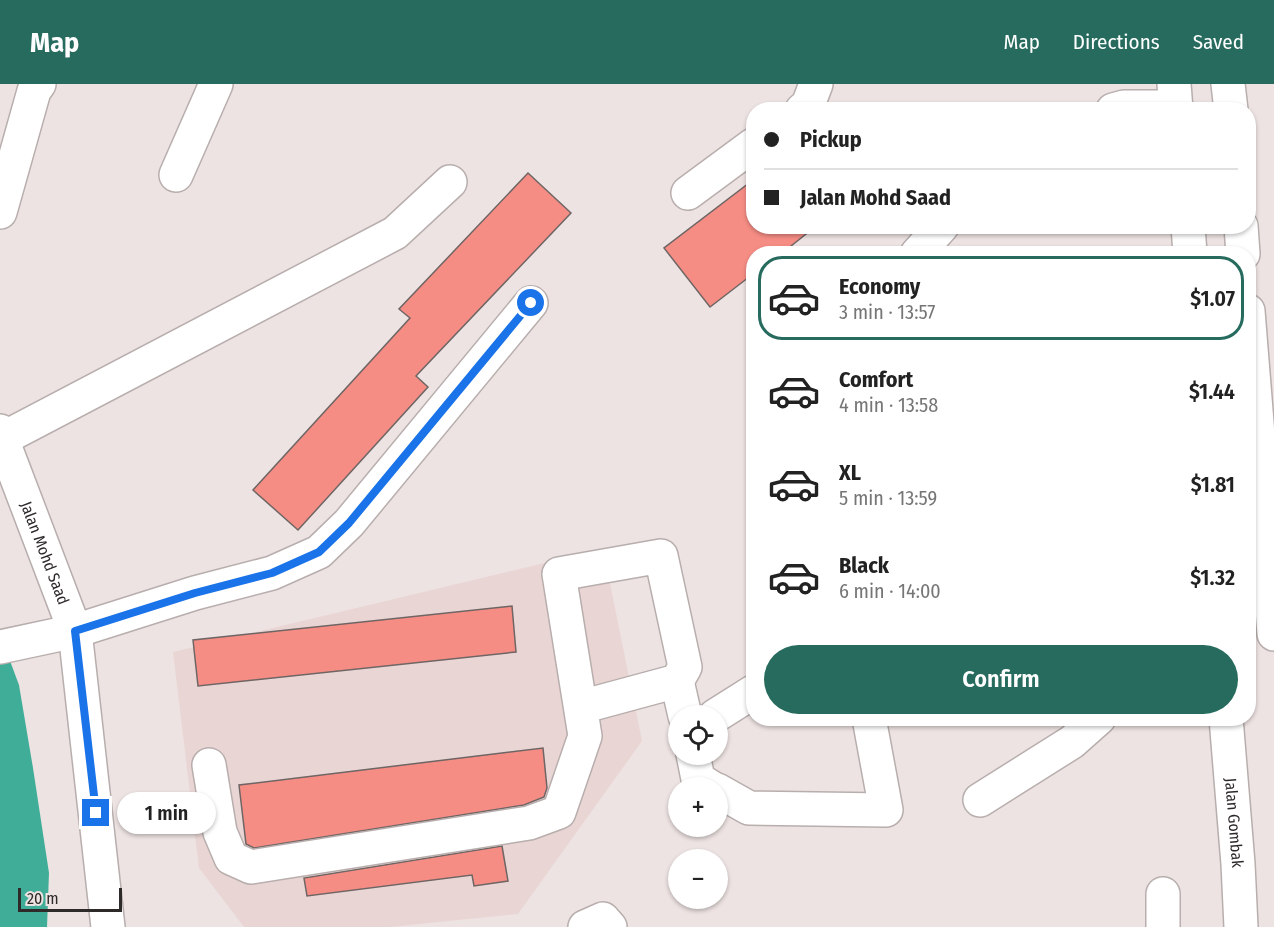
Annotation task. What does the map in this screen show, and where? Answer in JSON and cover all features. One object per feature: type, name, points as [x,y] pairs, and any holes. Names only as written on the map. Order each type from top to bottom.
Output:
[{"type":"street","points":[[0,212],[34,91],[39,84]]},
{"type":"street","points":[[176,175],[216,84]]},
{"type":"street","points":[[809,102],[816,84]]},
{"type":"street","points":[[1228,84],[1230,102]]},
{"type":"street","points":[[688,193],[746,150]]},
{"type":"street","points":[[1,435],[395,233],[450,182]]},
{"type":"street","points":[[924,246],[935,234]]},
{"type":"street","points":[[0,647],[69,632],[195,593],[272,573],[319,552],[349,523],[531,303]]},
{"type":"street","points":[[1256,404],[1274,634]]},
{"type":"street","name":"Jalan Mohd Saad","points":[[1,435],[69,632],[108,927]]},
{"type":"street","points":[[209,765],[220,832],[231,858],[251,867],[529,823],[559,812],[585,736],[559,574],[661,556],[685,667],[677,681],[682,705]]},
{"type":"street","points":[[581,707],[677,681]]},
{"type":"street","points":[[728,708],[746,696]]},
{"type":"street","points":[[728,796],[749,808],[886,810],[870,726]]},
{"type":"street","points":[[980,800],[1072,742],[1090,726]]},
{"type":"street","name":"Jalan Gombak","points":[[1227,726],[1241,927]]},
{"type":"street","points":[[1163,894],[1163,927]]},
{"type":"street","points":[[585,927],[603,920],[610,927]]},
{"type":"shaded area","points":[[603,549],[642,741],[518,914],[390,927],[244,927],[199,868],[173,652]]},
{"type":"shaded area","points":[[0,634],[19,685],[33,768],[49,873],[47,927],[0,927]]},
{"type":"building","points":[[528,173],[571,213],[416,376],[428,387],[298,530],[253,490],[410,318],[399,309]]},
{"type":"building","points":[[746,185],[746,234],[806,234],[791,246],[746,246],[746,279],[710,307],[664,248]]},
{"type":"building","points":[[512,606],[516,652],[198,686],[193,640]]},
{"type":"building","points":[[543,748],[547,788],[544,797],[524,805],[254,848],[246,844],[239,785]]},
{"type":"building","points":[[502,846],[508,881],[474,886],[472,875],[307,896],[304,878]]},
{"type":"route","points":[[96,813],[75,631],[195,593],[272,573],[319,552],[349,523],[531,303]]}]
